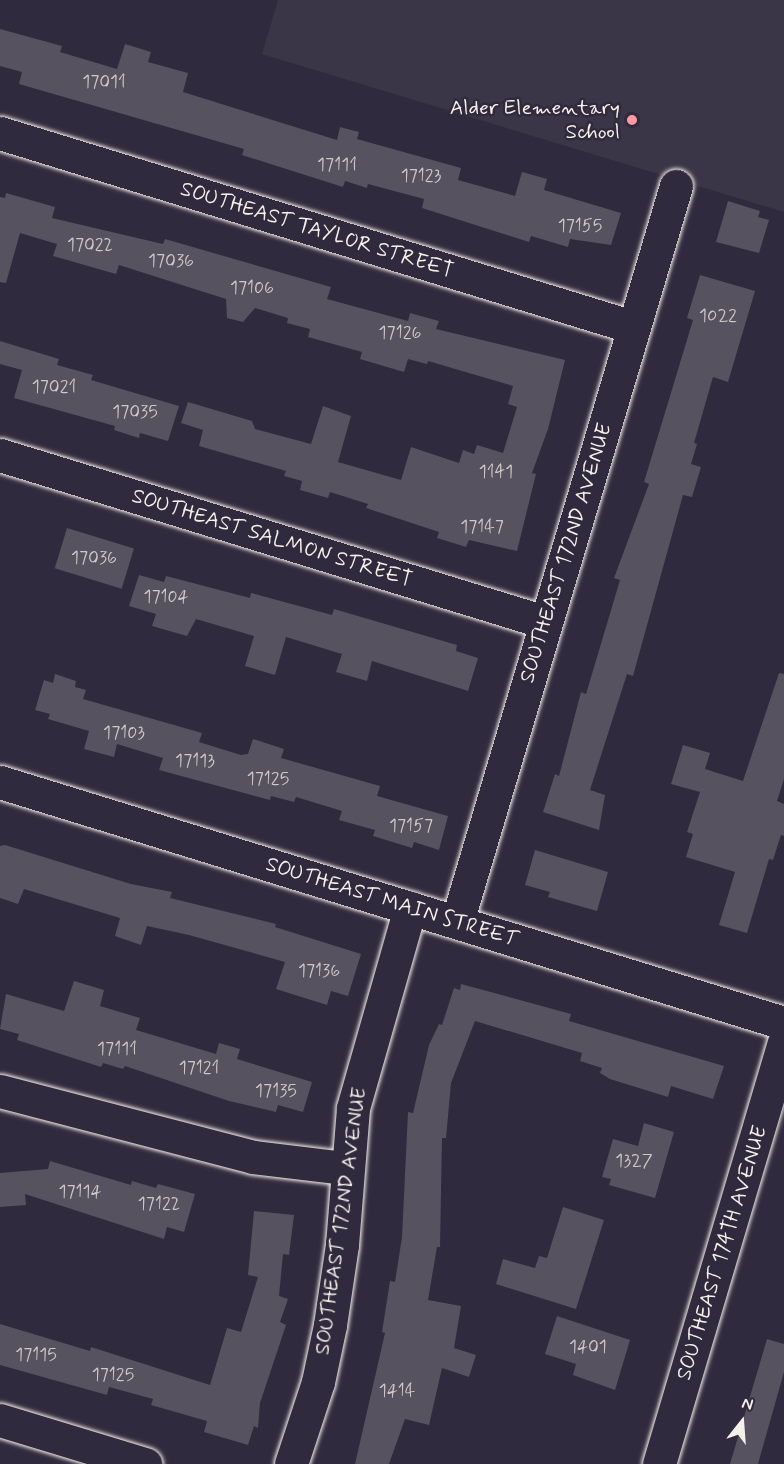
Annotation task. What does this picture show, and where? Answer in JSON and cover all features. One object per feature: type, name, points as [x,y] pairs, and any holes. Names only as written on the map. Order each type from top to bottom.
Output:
[{"type":"street","name":"SOUTHEAST TAYLOR STREET","points":[[0,133],[633,327]]},
{"type":"street","name":"SOUTHEAST 172ND AVENUE","points":[[458,922],[676,186]]},
{"type":"street","name":"SOUTHEAST SALMON STREET","points":[[0,454],[545,622]]},
{"type":"street","name":"SOUTHEAST MAIN STREET","points":[[0,782],[784,1023]]},
{"type":"street","name":"SOUTHEAST 172ND AVENUE","points":[[291,1464],[315,1393],[330,1325],[342,1245],[345,1168],[364,1058],[410,908]]},
{"type":"street","name":"SOUTHEAST 174TH AVENUE","points":[[659,1464],[784,1043]]},
{"type":"street","points":[[0,1091],[253,1157],[345,1168]]},
{"type":"street","points":[[0,1420],[145,1464]]},
{"type":"shaded area","name":"Alder Elementary School","points":[[278,0],[784,0],[784,212],[262,54]]},
{"type":"building","points":[[0,29],[62,46],[60,52],[117,69],[125,44],[151,52],[148,62],[188,73],[183,92],[337,140],[340,127],[359,132],[357,139],[461,168],[458,180],[515,196],[522,172],[547,179],[544,190],[621,213],[611,245],[570,239],[568,247],[531,236],[529,242],[422,208],[424,199],[368,184],[367,188],[345,181],[343,187],[242,155],[244,149],[19,84],[22,72],[0,66]]},
{"type":"building","points":[[6,193],[55,207],[52,218],[163,244],[165,239],[331,287],[327,299],[408,321],[410,313],[439,321],[436,329],[565,360],[548,429],[532,473],[536,474],[517,551],[469,540],[466,547],[437,538],[439,532],[366,508],[368,504],[330,492],[328,498],[300,490],[302,481],[284,476],[286,471],[199,446],[203,430],[181,423],[188,402],[252,421],[255,429],[311,444],[323,406],[351,416],[338,462],[401,480],[411,447],[459,463],[463,450],[474,454],[477,445],[503,453],[517,407],[508,404],[513,386],[428,361],[427,364],[408,359],[404,372],[360,359],[362,352],[308,337],[310,329],[287,323],[288,318],[255,308],[243,322],[227,318],[226,299],[119,265],[116,274],[53,256],[57,244],[20,233],[6,283],[0,282],[0,197],[5,198]]},
{"type":"building","points":[[728,201],[760,211],[758,217],[769,220],[759,253],[716,242]]},
{"type":"building","points":[[700,275],[755,291],[728,382],[713,377],[694,443],[697,444],[691,464],[701,467],[692,497],[683,495],[633,676],[627,674],[590,790],[605,795],[599,830],[543,812],[555,774],[559,776],[581,692],[586,694],[620,580],[614,578],[649,484],[644,482],[693,320],[687,318]]},
{"type":"building","points":[[0,341],[59,359],[57,365],[93,375],[91,380],[179,406],[168,441],[140,433],[139,438],[114,430],[115,426],[14,398],[22,370],[0,364]]},
{"type":"building","points":[[67,528],[134,548],[122,589],[55,568]]},
{"type":"building","points":[[139,575],[164,582],[166,576],[250,598],[251,593],[332,615],[334,609],[457,645],[456,651],[478,658],[468,691],[372,661],[367,681],[336,672],[342,654],[286,637],[275,675],[245,666],[254,636],[196,619],[187,636],[152,626],[156,614],[129,606]]},
{"type":"building","points":[[779,673],[784,674],[784,779],[777,801],[784,804],[784,836],[781,835],[773,860],[769,859],[747,933],[719,925],[735,872],[686,857],[693,834],[687,832],[700,792],[671,784],[683,745],[710,753],[705,769],[743,781]]},
{"type":"building","points":[[55,674],[76,681],[75,687],[86,690],[83,699],[202,733],[199,742],[241,755],[248,754],[253,739],[284,749],[281,758],[380,786],[377,796],[448,816],[439,850],[414,842],[412,848],[373,836],[375,830],[339,820],[342,811],[296,797],[294,802],[271,796],[270,800],[159,770],[163,758],[117,744],[114,757],[84,749],[89,731],[48,719],[50,714],[35,710],[44,680],[53,683]]},
{"type":"building","points":[[5,845],[131,884],[172,892],[170,898],[276,924],[275,927],[361,954],[348,996],[331,991],[327,1005],[276,989],[285,962],[189,935],[147,926],[141,945],[115,936],[120,918],[24,889],[18,904],[0,898],[0,846]]},
{"type":"building","points":[[535,850],[608,872],[597,911],[548,897],[550,892],[525,885]]},
{"type":"building","points":[[74,981],[104,990],[100,1006],[140,1018],[136,1030],[216,1054],[219,1043],[240,1049],[237,1059],[312,1082],[303,1112],[278,1105],[276,1112],[229,1101],[125,1066],[123,1069],[103,1063],[101,1067],[17,1040],[19,1034],[0,1029],[6,994],[64,1011]]},
{"type":"building","points":[[461,984],[571,1014],[569,1021],[724,1066],[713,1099],[671,1086],[668,1097],[610,1079],[600,1073],[602,1068],[580,1061],[582,1053],[475,1021],[451,1083],[446,1138],[442,1138],[440,1247],[437,1247],[428,1300],[461,1306],[454,1348],[476,1355],[469,1377],[442,1368],[429,1425],[405,1419],[389,1464],[355,1464],[385,1333],[382,1332],[390,1281],[395,1282],[402,1237],[408,1112],[413,1113],[429,1045],[439,1024],[442,1025],[454,988],[460,990]]},
{"type":"building","points":[[644,1123],[674,1132],[655,1198],[609,1185],[611,1179],[602,1177],[613,1139],[638,1146]]},
{"type":"building","points":[[50,1161],[131,1185],[132,1181],[156,1188],[158,1184],[195,1194],[184,1232],[167,1227],[164,1239],[25,1194],[26,1205],[0,1207],[0,1173],[48,1169]]},
{"type":"building","points":[[563,1207],[604,1220],[576,1309],[496,1284],[503,1259],[535,1268],[539,1256],[547,1258]]},
{"type":"building","points":[[254,1211],[294,1215],[289,1255],[283,1254],[279,1296],[288,1299],[280,1322],[286,1325],[260,1403],[258,1428],[254,1426],[248,1445],[204,1432],[207,1421],[151,1405],[153,1399],[109,1387],[107,1395],[0,1365],[0,1324],[90,1351],[91,1347],[210,1385],[227,1328],[241,1332],[258,1277],[248,1275]]},
{"type":"building","points":[[557,1316],[630,1340],[615,1390],[573,1375],[576,1364],[545,1354]]},
{"type":"building","points":[[767,1339],[784,1344],[784,1372],[758,1464],[730,1464]]},
{"type":"place","name":"Alder Elementary School","points":[[632,120]]}]
